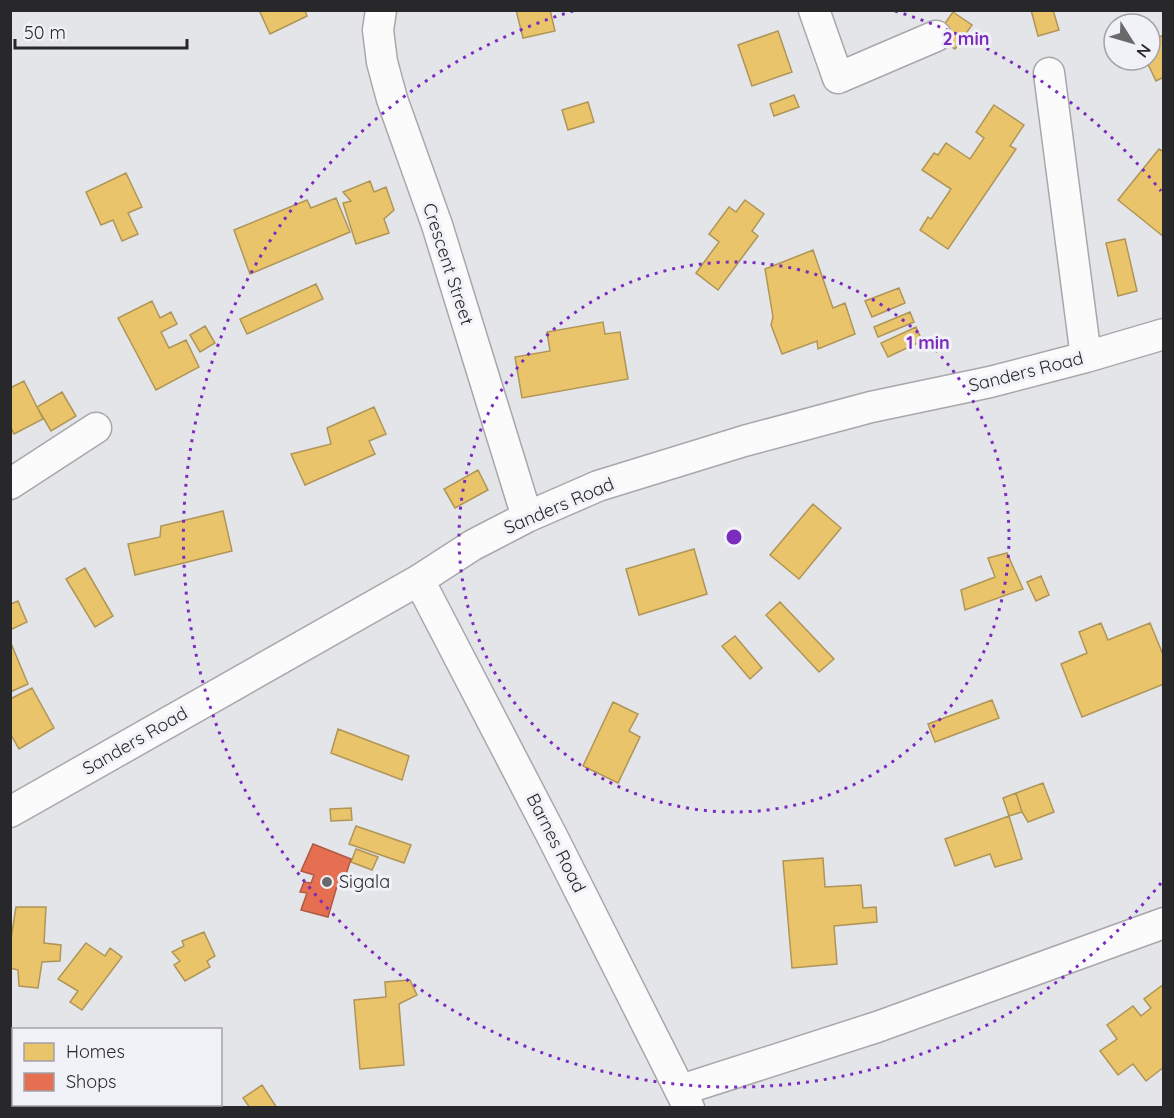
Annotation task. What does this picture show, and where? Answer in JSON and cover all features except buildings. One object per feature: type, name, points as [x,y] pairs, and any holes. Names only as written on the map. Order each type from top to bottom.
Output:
[{"type":"street","name":"Crescent Street","points":[[381,10],[378,30],[387,81],[437,225],[527,517]]},
{"type":"street","points":[[814,10],[838,78],[936,36]]},
{"type":"street","points":[[1049,73],[1086,357]]},
{"type":"street","name":"Sanders Road","points":[[10,812],[419,580],[474,545],[527,517],[598,486],[744,441],[871,407],[990,382],[1164,334]]},
{"type":"street","points":[[10,484],[96,428]]},
{"type":"street","name":"Barnes Road","points":[[419,580],[554,838],[685,1099]]},
{"type":"street","points":[[685,1099],[1164,923]]},
{"type":"place","name":"Sigala","points":[[327,882]]}]
